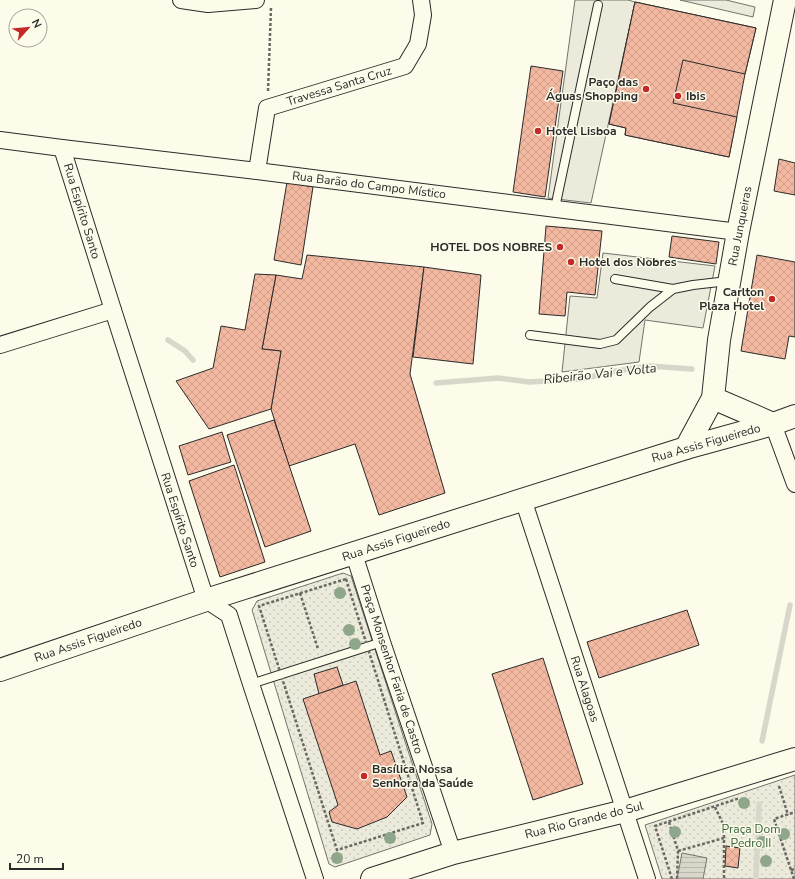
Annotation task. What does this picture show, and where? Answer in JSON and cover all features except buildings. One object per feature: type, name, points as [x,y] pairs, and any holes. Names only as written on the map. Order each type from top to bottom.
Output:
[{"type":"street","points":[[182,0],[208,4],[256,0]]},
{"type":"street","name":"Travessa Santa Cruz","points":[[267,108],[405,66],[418,44],[423,15],[421,0]]},
{"type":"street","name":"Rua Junqueiras","points":[[686,448],[714,398],[719,340],[729,281],[786,0]]},
{"type":"street","points":[[257,171],[267,108]]},
{"type":"street","name":"Rua Barão do Campo Místico","points":[[0,140],[738,232]]},
{"type":"street","name":"Rua Espírito Santo","points":[[62,148],[206,600]]},
{"type":"street","points":[[0,345],[113,310]]},
{"type":"street","points":[[714,398],[773,424],[795,484]]},
{"type":"street","name":"Rua Assis Figueiredo","points":[[0,670],[206,600],[686,448],[773,424],[795,416]]},
{"type":"street","name":"Rua Alagoas","points":[[523,499],[647,879]]},
{"type":"street","name":"Praça Monsenhor Faria de Castro","points":[[354,554],[453,853]]},
{"type":"street","points":[[206,600],[229,615],[315,879]]},
{"type":"street","name":"Rua Rio Grande do Sul","points":[[372,879],[453,853],[624,811],[795,759]]},
{"type":"lane","points":[[554,208],[598,4]]},
{"type":"lane","points":[[615,279],[673,289],[693,284],[729,281]]},
{"type":"lane","points":[[530,335],[600,344],[616,340],[650,307],[673,289]]},
{"type":"lane","points":[[251,684],[382,642]]},
{"type":"path","points":[[267,108],[271,8]]},
{"type":"path","points":[[346,578],[367,647],[423,823],[337,850],[259,606],[346,578]]},
{"type":"path","points":[[300,593],[322,661]]},
{"type":"path","points":[[779,786],[788,815]]},
{"type":"path","points":[[672,879],[655,826],[715,806],[724,826],[724,879]]},
{"type":"path","points":[[794,879],[774,819],[795,812]]},
{"type":"path","points":[[668,822],[678,850],[677,879]]},
{"type":"path","points":[[678,850],[724,838]]},
{"type":"path","points":[[791,870],[795,869]]},
{"type":"green space","points":[[343,573],[351,576],[432,824],[430,835],[335,867],[329,864],[252,610],[257,601]]},
{"type":"green space","name":"Praça Dom Pedro II","points":[[795,775],[795,879],[662,879],[645,825]]},
{"type":"shaded area","points":[[575,0],[628,0],[635,2],[591,203],[548,198]]},
{"type":"shaded area","points":[[680,0],[726,0],[755,7],[753,17]]},
{"type":"shaded area","points":[[603,253],[715,266],[703,328],[645,320],[639,362],[562,372],[570,296],[597,298]]},
{"type":"shaded area","points":[[682,853],[707,858],[703,879],[677,879]]},
{"type":"waterway","name":"Ribeirão Vai e Volta","points":[[168,340],[185,351],[193,360]]},
{"type":"waterway","name":"Ribeirão Vai e Volta","points":[[436,383],[498,378],[529,382],[581,379],[616,371],[649,366],[692,369]]},
{"type":"waterway","points":[[762,741],[790,605]]},
{"type":"waterway","points":[[756,879],[759,804]]},
{"type":"place","name":"Paço das Águas Shopping","points":[[646,89]]},
{"type":"place","name":"Ibis","points":[[678,96]]},
{"type":"place","name":"Hotel Lisboa","points":[[538,131]]},
{"type":"place","name":"HOTEL DOS NOBRES","points":[[560,247]]},
{"type":"place","name":"Hotel dos Nobres","points":[[571,262]]},
{"type":"place","name":"Carlton Plaza Hotel","points":[[772,299]]},
{"type":"place","name":"Basílica Nossa Senhora da Saúde","points":[[364,776]]}]
